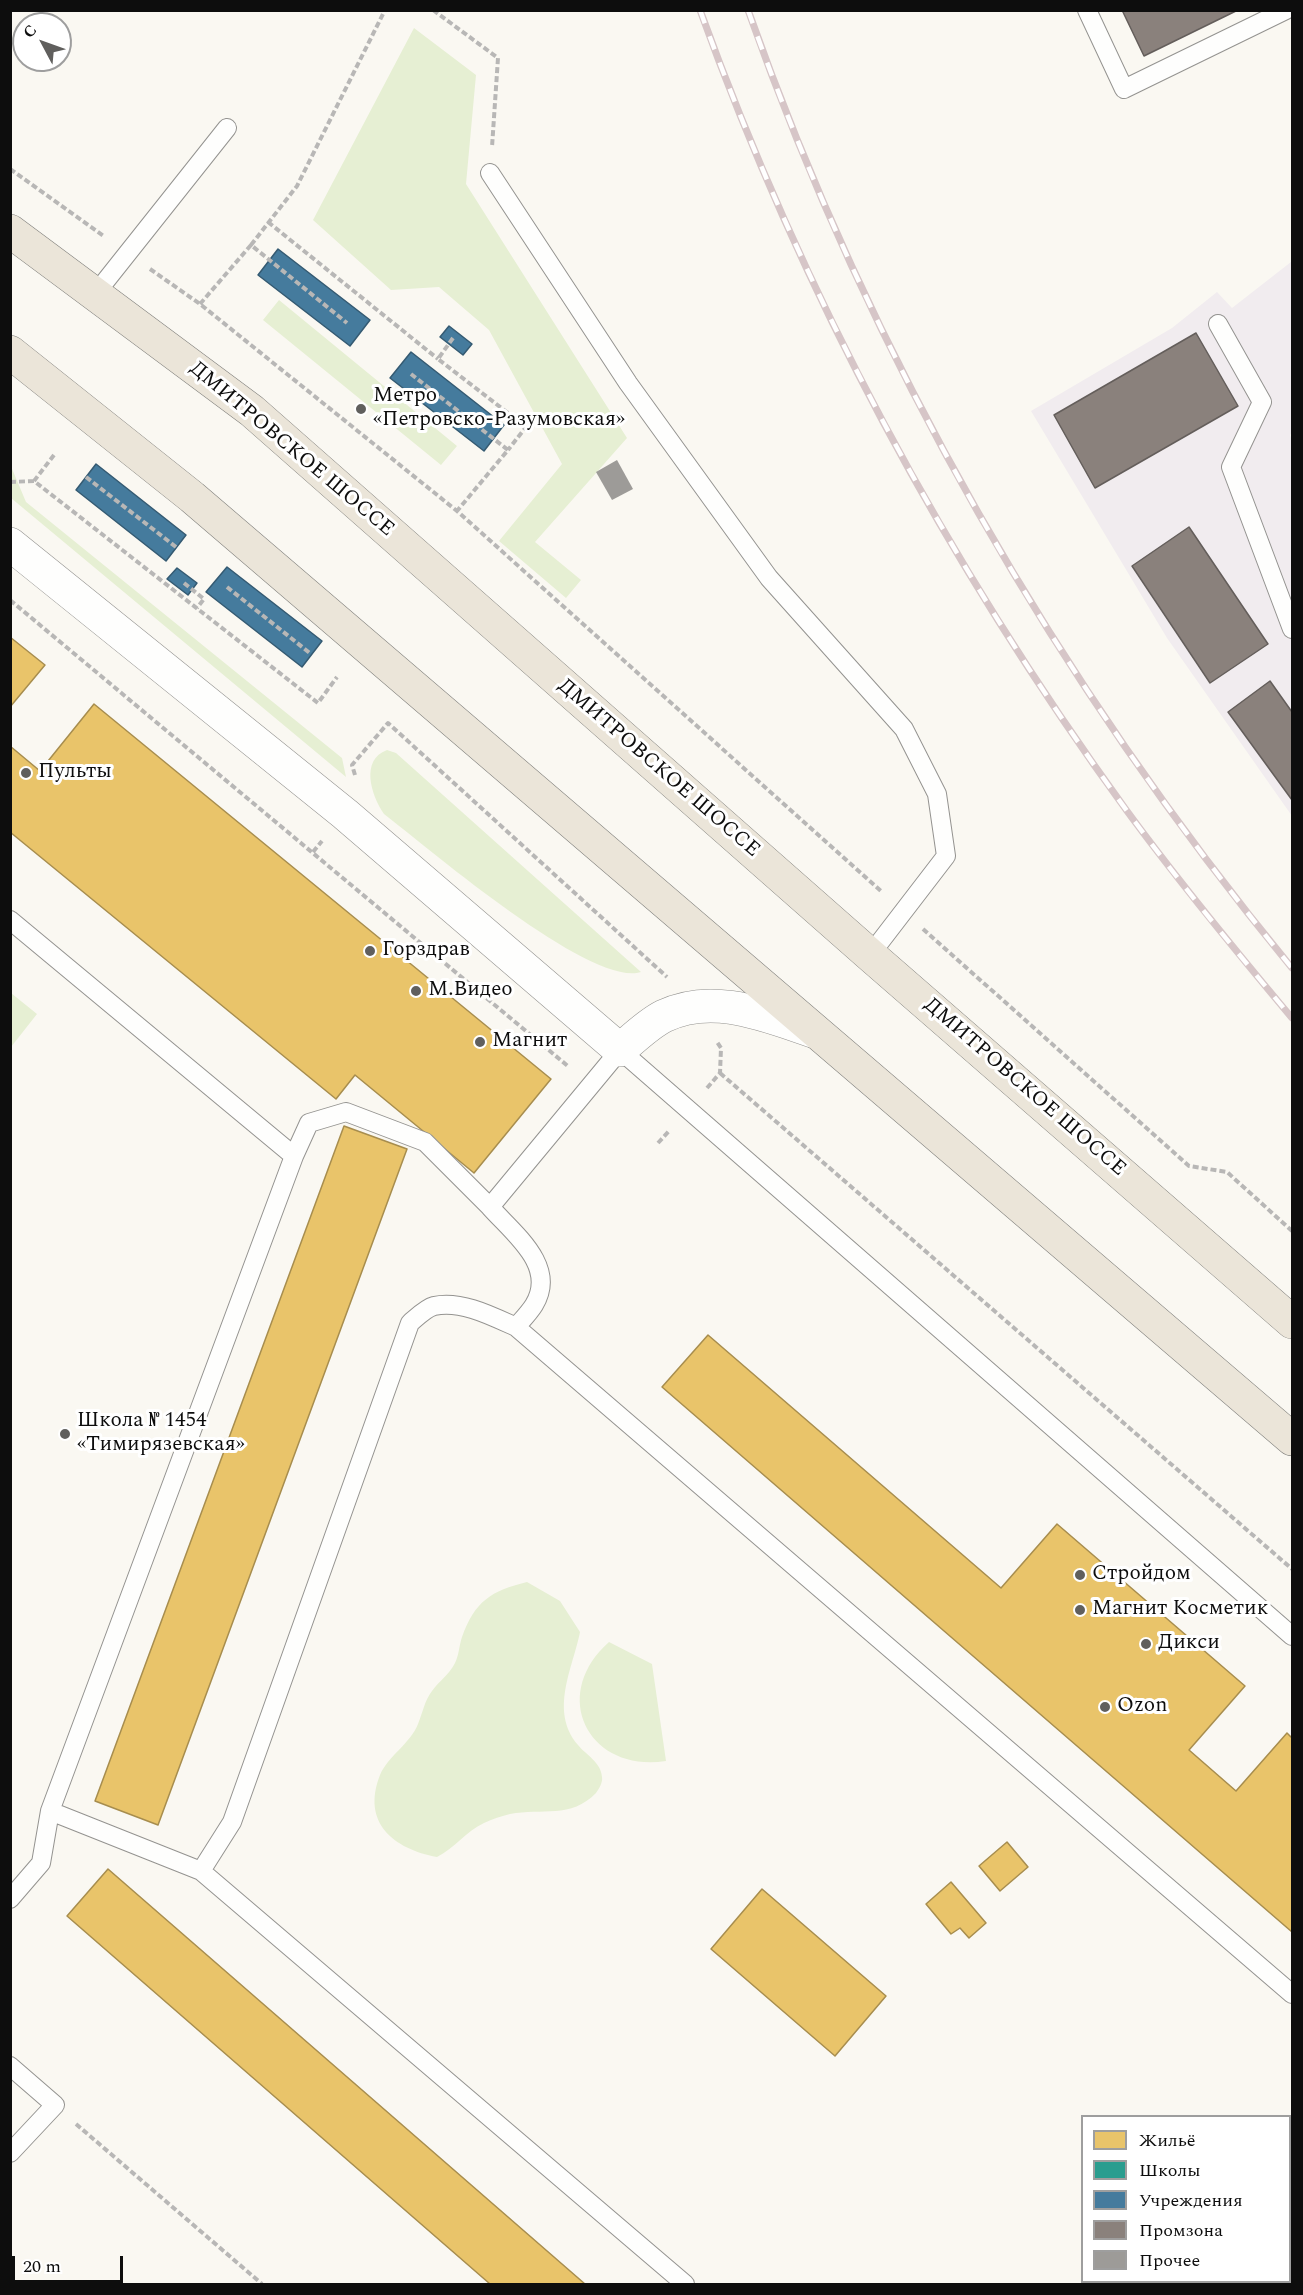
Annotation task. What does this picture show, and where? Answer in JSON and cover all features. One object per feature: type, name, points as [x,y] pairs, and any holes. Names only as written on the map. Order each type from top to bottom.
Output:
[{"type":"main road","name":"ДМИТРОВСКОЕ ШОССЕ","points":[[10,231],[96,292],[252,411],[870,955],[1293,1322]]},
{"type":"main road","points":[[10,352],[192,497],[1293,1438]]},
{"type":"street","points":[[10,544],[345,814],[620,1050],[662,1017],[689,1007],[736,1006],[816,1032]]},
{"type":"lane","points":[[1087,10],[1125,89],[1286,10]]},
{"type":"lane","points":[[96,292],[227,128]]},
{"type":"lane","points":[[490,173],[628,383],[770,578],[904,729],[937,794],[946,856],[870,955]]},
{"type":"lane","points":[[1218,324],[1262,402],[1231,467],[1293,629]]},
{"type":"lane","points":[[10,920],[294,1156]]},
{"type":"lane","points":[[490,1207],[620,1050],[1293,1636]]},
{"type":"lane","points":[[10,1899],[41,1863],[50,1811],[294,1156],[309,1123],[346,1112],[425,1142],[490,1207],[534,1256],[543,1275],[535,1304],[516,1327]]},
{"type":"lane","points":[[201,1871],[232,1822],[410,1323],[431,1306],[450,1305],[482,1312],[516,1327],[1293,1994]]},
{"type":"lane","points":[[50,1811],[201,1871],[685,2284]]},
{"type":"lane","points":[[10,2066],[55,2105],[10,2153]]},
{"type":"path","points":[[200,304],[251,245],[297,186],[385,10]]},
{"type":"path","points":[[433,10],[498,58],[490,173]]},
{"type":"path","points":[[10,170],[200,304],[457,511],[1189,1166],[1227,1172],[1293,1231]]},
{"type":"path","points":[[268,222],[526,428],[457,511]]},
{"type":"path","points":[[251,245],[346,322]]},
{"type":"path","points":[[438,359],[453,338]]},
{"type":"path","points":[[411,374],[508,450]]},
{"type":"path","points":[[34,481],[54,455]]},
{"type":"path","points":[[86,477],[176,547]]},
{"type":"path","points":[[10,482],[34,481],[318,703],[338,677]]},
{"type":"path","points":[[184,583],[204,599],[197,608]]},
{"type":"path","points":[[227,587],[311,654]]},
{"type":"path","points":[[10,600],[591,1085]]},
{"type":"path","points":[[357,785],[352,765],[388,723],[666,975],[721,1048],[720,1073],[1293,1569]]},
{"type":"path","points":[[313,852],[323,840]]},
{"type":"path","points":[[55,2105],[262,2284]]},
{"type":"shaded area","points":[[1291,262],[1292,816],[1167,638],[1031,411],[1172,328],[1217,292],[1232,308]]},
{"type":"green space","points":[[414,28],[476,75],[466,184],[627,438],[535,542],[581,580],[566,598],[499,541],[562,464],[489,330],[439,287],[391,290],[313,220]]},
{"type":"green space","points":[[279,300],[457,446],[441,465],[263,320]]},
{"type":"green space","points":[[10,464],[26,502],[342,758],[346,777],[11,498]]},
{"type":"green space","points":[[387,750],[396,753],[641,972],[617,971],[586,959],[549,938],[471,883],[384,814],[375,797],[370,779],[373,762]]},
{"type":"green space","points":[[11,993],[37,1014],[11,1047]]},
{"type":"green space","points":[[527,1582],[560,1601],[580,1632],[566,1689],[565,1718],[569,1732],[578,1745],[599,1767],[602,1781],[596,1793],[577,1806],[556,1811],[522,1812],[497,1818],[478,1826],[437,1857],[407,1848],[385,1831],[378,1820],[375,1792],[380,1775],[414,1731],[429,1695],[453,1667],[467,1625],[479,1606],[503,1589]]},
{"type":"green space","points":[[609,1642],[652,1664],[666,1761],[639,1762],[616,1755],[598,1743],[586,1726],[580,1706],[582,1685],[591,1663]]},
{"type":"building: Жильё","points":[[10,637],[45,665],[10,707]]},
{"type":"building: Жильё","points":[[94,704],[551,1079],[474,1173],[355,1075],[336,1099],[10,832],[10,746],[40,771]]},
{"type":"building: Жильё","points":[[344,1126],[407,1149],[158,1825],[95,1801]]},
{"type":"building: Жильё","points":[[708,1335],[1001,1588],[1057,1524],[1245,1686],[1189,1750],[1236,1791],[1287,1733],[1292,1738],[1292,1932],[662,1387]]},
{"type":"building: Жильё","points":[[1007,1842],[1028,1867],[1000,1891],[979,1866]]},
{"type":"building: Жильё","points":[[108,1869],[585,2284],[490,2284],[67,1916]]},
{"type":"building: Жильё","points":[[951,1882],[986,1923],[969,1938],[960,1928],[951,1934],[926,1904]]},
{"type":"building: Жильё","points":[[762,1889],[886,1996],[835,2056],[711,1949]]},
{"type":"building: Школы","points":[[1124,2283],[1212,2284],[1125,2284]]},
{"type":"building: Учреждения","points":[[278,249],[370,320],[350,346],[258,275]]},
{"type":"building: Учреждения","points":[[449,326],[472,344],[463,355],[440,337]]},
{"type":"building: Учреждения","points":[[411,352],[504,425],[484,451],[390,378]]},
{"type":"building: Учреждения","points":[[96,464],[186,535],[166,561],[76,490]]},
{"type":"building: Учреждения","points":[[227,567],[322,641],[302,667],[206,592]]},
{"type":"building: Учреждения","points":[[177,568],[197,583],[188,595],[167,579]]},
{"type":"building: Промзона","points":[[1122,10],[1238,10],[1144,56]]},
{"type":"building: Промзона","points":[[1196,333],[1238,406],[1095,488],[1054,415]]},
{"type":"building: Промзона","points":[[1189,527],[1268,644],[1210,683],[1132,566]]},
{"type":"building: Промзона","points":[[1270,681],[1292,712],[1292,800],[1228,712]]},
{"type":"building: Прочее","points":[[617,460],[633,489],[612,500],[596,472]]},
{"type":"railway","points":[[700,10],[785,221],[833,324],[940,525],[1061,718],[1127,811],[1208,916],[1292,1018]]},
{"type":"railway","points":[[748,10],[797,139],[852,267],[912,391],[978,513],[1049,632],[1126,747],[1206,860],[1292,968]]},
{"type":"place","name":"Метро «Петровско-Разумовская»","points":[[361,409]]},
{"type":"place","name":"Пульты","points":[[26,773]]},
{"type":"place","name":"Горздрав","points":[[370,951]]},
{"type":"place","name":"М.Видео","points":[[416,991]]},
{"type":"place","name":"Магнит","points":[[480,1042]]},
{"type":"place","name":"Школа № 1454 «Тимирязевская»","points":[[65,1434]]},
{"type":"place","name":"Стройдом","points":[[1080,1575]]},
{"type":"place","name":"Магнит Косметик","points":[[1080,1610]]},
{"type":"place","name":"Дикси","points":[[1146,1644]]},
{"type":"place","name":"Ozon","points":[[1105,1707]]}]
